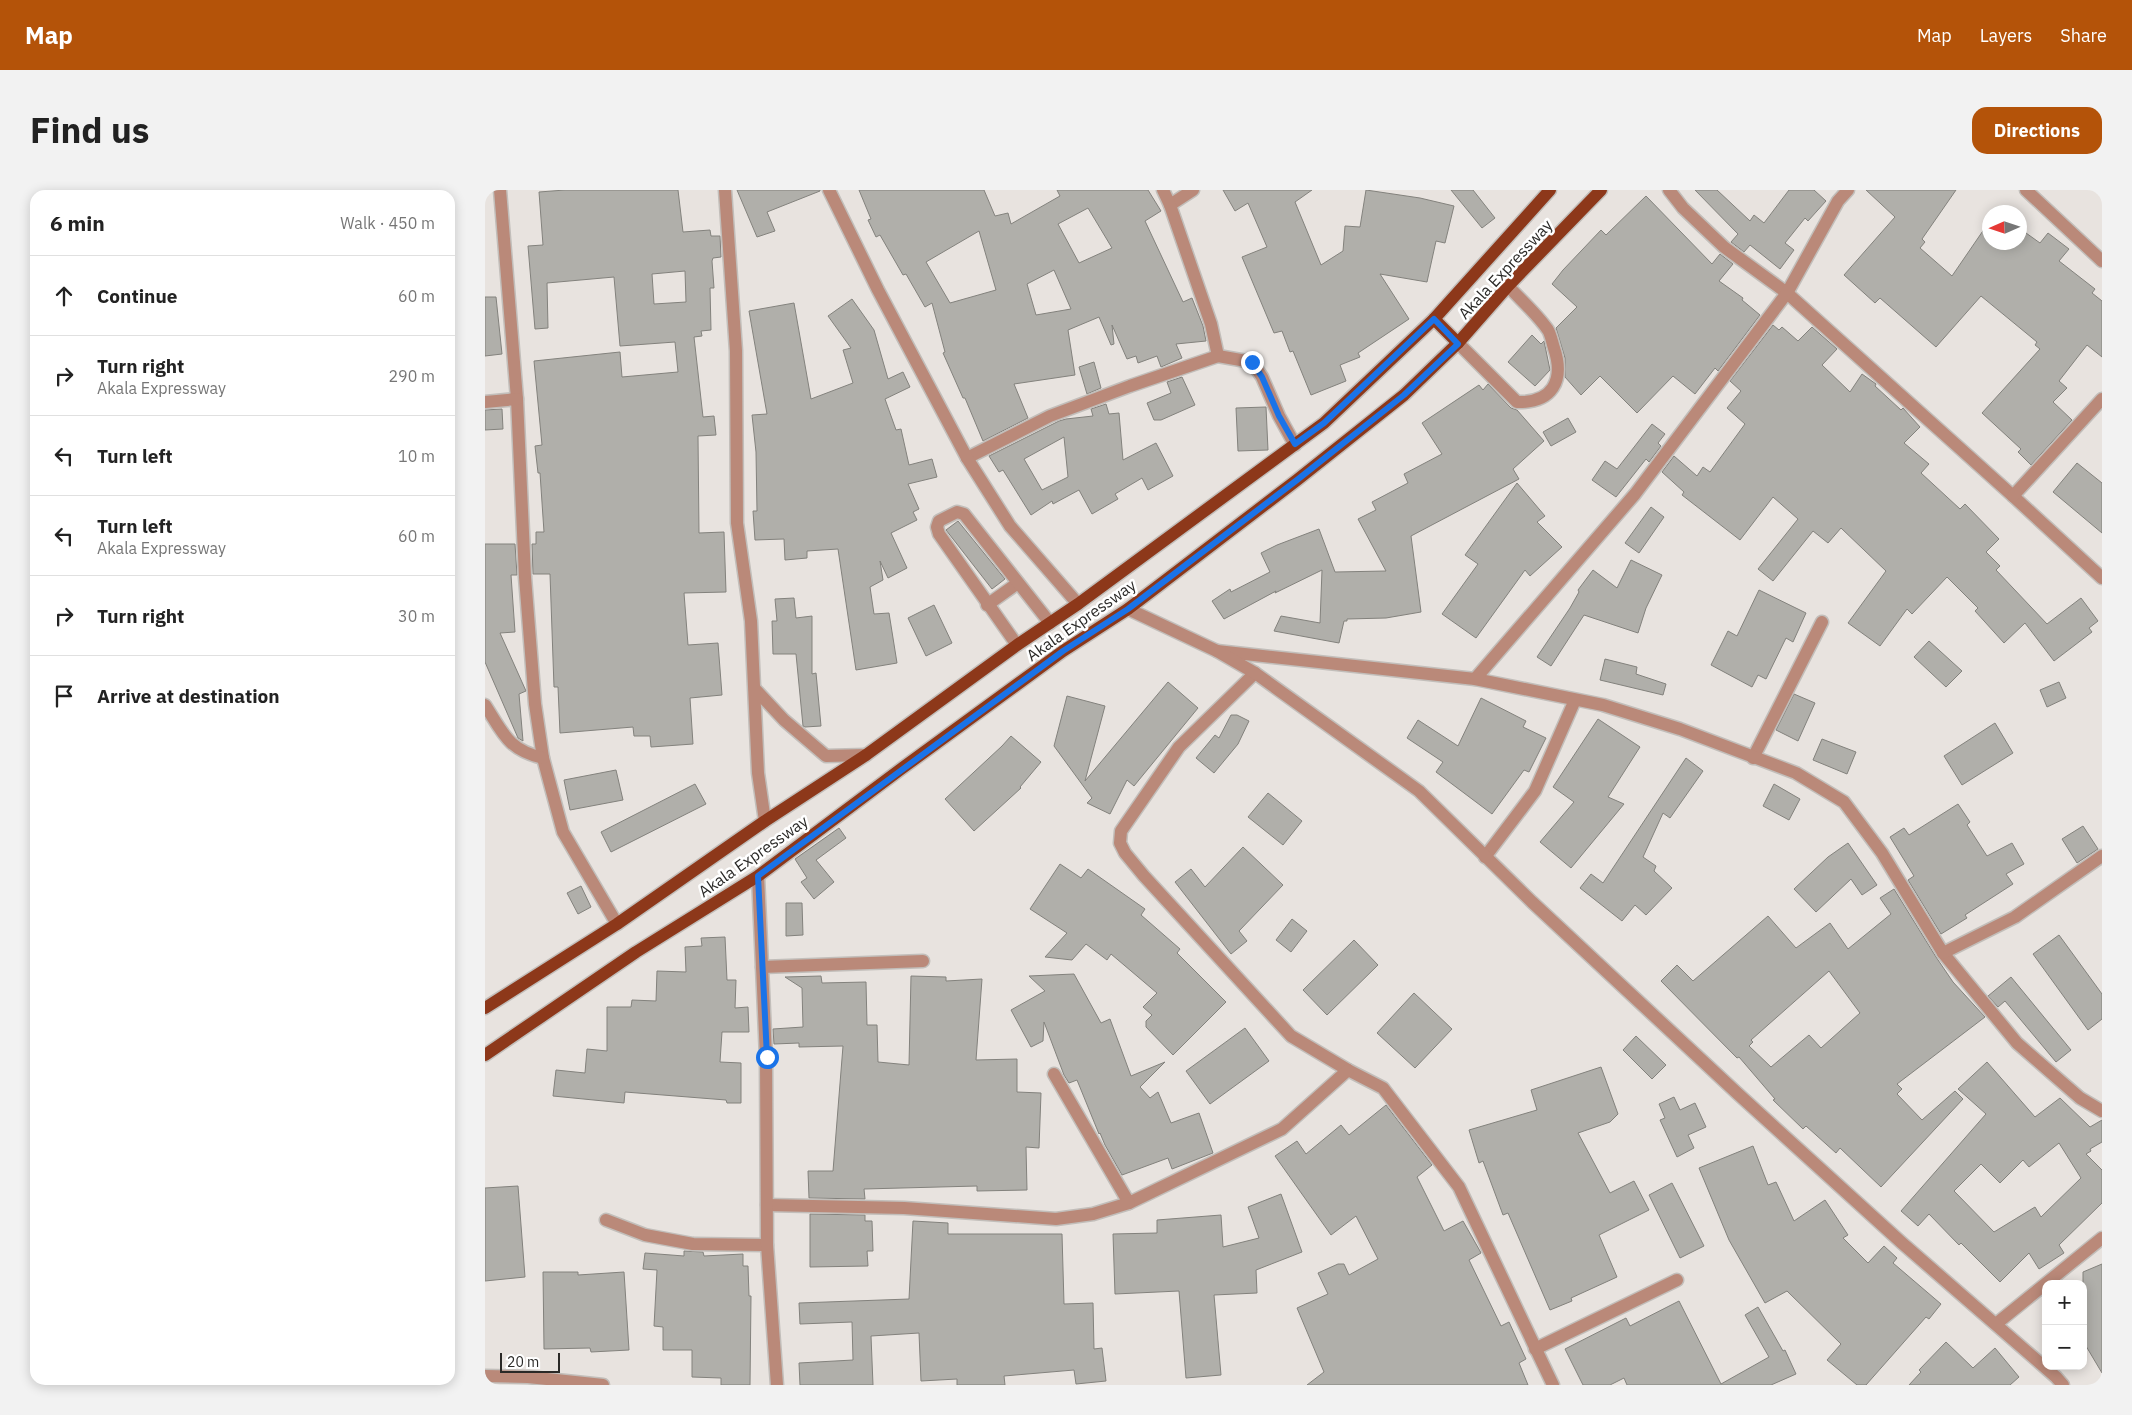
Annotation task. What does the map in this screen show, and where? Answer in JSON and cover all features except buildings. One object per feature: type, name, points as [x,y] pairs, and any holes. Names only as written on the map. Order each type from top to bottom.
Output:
[{"type":"main road","name":"Akala Expressway","points":[[485,1008],[617,924],[765,821],[866,755],[1017,645],[1078,604],[1324,423],[1434,319],[1550,190]]},
{"type":"main road","name":"Akala Expressway","points":[[485,1055],[636,952],[758,876],[1063,651],[1128,609],[1297,480],[1404,395],[1458,344],[1508,286],[1601,190]]},
{"type":"main road","points":[[1434,319],[1458,344]]},
{"type":"street","points":[[500,190],[517,399],[525,578],[535,704],[543,758],[563,832],[617,924]]},
{"type":"street","points":[[725,190],[736,350],[737,523],[751,621],[758,773],[765,821]]},
{"type":"street","points":[[829,190],[878,290],[967,458],[1010,526],[1078,604]]},
{"type":"street","points":[[1163,190],[1171,205],[1211,324],[1219,356]]},
{"type":"street","points":[[1171,205],[1193,190]]},
{"type":"street","points":[[1669,190],[1683,208],[1724,247],[1787,294],[2102,578]]},
{"type":"street","points":[[1475,679],[1635,494],[1787,294],[1837,201],[1849,190]]},
{"type":"street","points":[[2026,190],[2102,261]]},
{"type":"street","points":[[1458,344],[1517,402],[1529,402],[1539,399],[1552,390],[1559,375],[1557,355],[1549,331],[1508,286]]},
{"type":"street","points":[[967,458],[1050,416],[1130,386],[1219,356],[1252,362],[1262,377],[1279,416],[1295,444]]},
{"type":"street","points":[[485,402],[517,399]]},
{"type":"street","points":[[2013,496],[2102,399]]},
{"type":"street","points":[[1017,645],[987,605],[939,534],[937,528],[939,521],[957,512],[964,514],[1050,623]]},
{"type":"street","points":[[987,605],[1018,583]]},
{"type":"street","points":[[1128,609],[1217,651],[1255,673],[1419,791],[1485,857],[1737,1093],[1902,1243],[1996,1324],[2056,1382]]},
{"type":"street","points":[[1753,758],[1821,622]]},
{"type":"street","points":[[1217,651],[1475,679],[1575,700],[1680,728],[1753,758],[1796,773],[1843,802],[1882,854],[1943,953],[2017,1043],[2080,1098],[2102,1111]]},
{"type":"street","points":[[1255,673],[1179,747],[1121,831],[1119,843],[1125,853],[1156,889],[1291,1036],[1348,1070],[1383,1088],[1459,1187],[1553,1385]]},
{"type":"street","points":[[755,689],[784,720],[826,756],[866,755]]},
{"type":"street","points":[[1485,857],[1535,791],[1575,700]]},
{"type":"street","points":[[485,705],[510,742],[525,754],[543,758]]},
{"type":"street","points":[[1943,953],[2015,917],[2102,856]]},
{"type":"street","points":[[758,876],[767,1057],[767,1246],[777,1385]]},
{"type":"street","points":[[762,967],[923,961]]},
{"type":"street","points":[[767,1206],[904,1208],[1056,1219],[1093,1214],[1129,1203],[1282,1129],[1348,1070]]},
{"type":"street","points":[[1054,1074],[1129,1203]]},
{"type":"street","points":[[607,1220],[645,1235],[693,1244],[767,1246]]},
{"type":"street","points":[[1996,1324],[2102,1238]]},
{"type":"street","points":[[1535,1349],[1677,1280]]},
{"type":"street","points":[[485,1376],[528,1377],[603,1385]]},
{"type":"route","points":[[767,1057],[758,876],[1063,651],[1128,609],[1297,480],[1404,395],[1458,344],[1434,319],[1324,423],[1295,444],[1279,416],[1262,377],[1252,362]]}]
